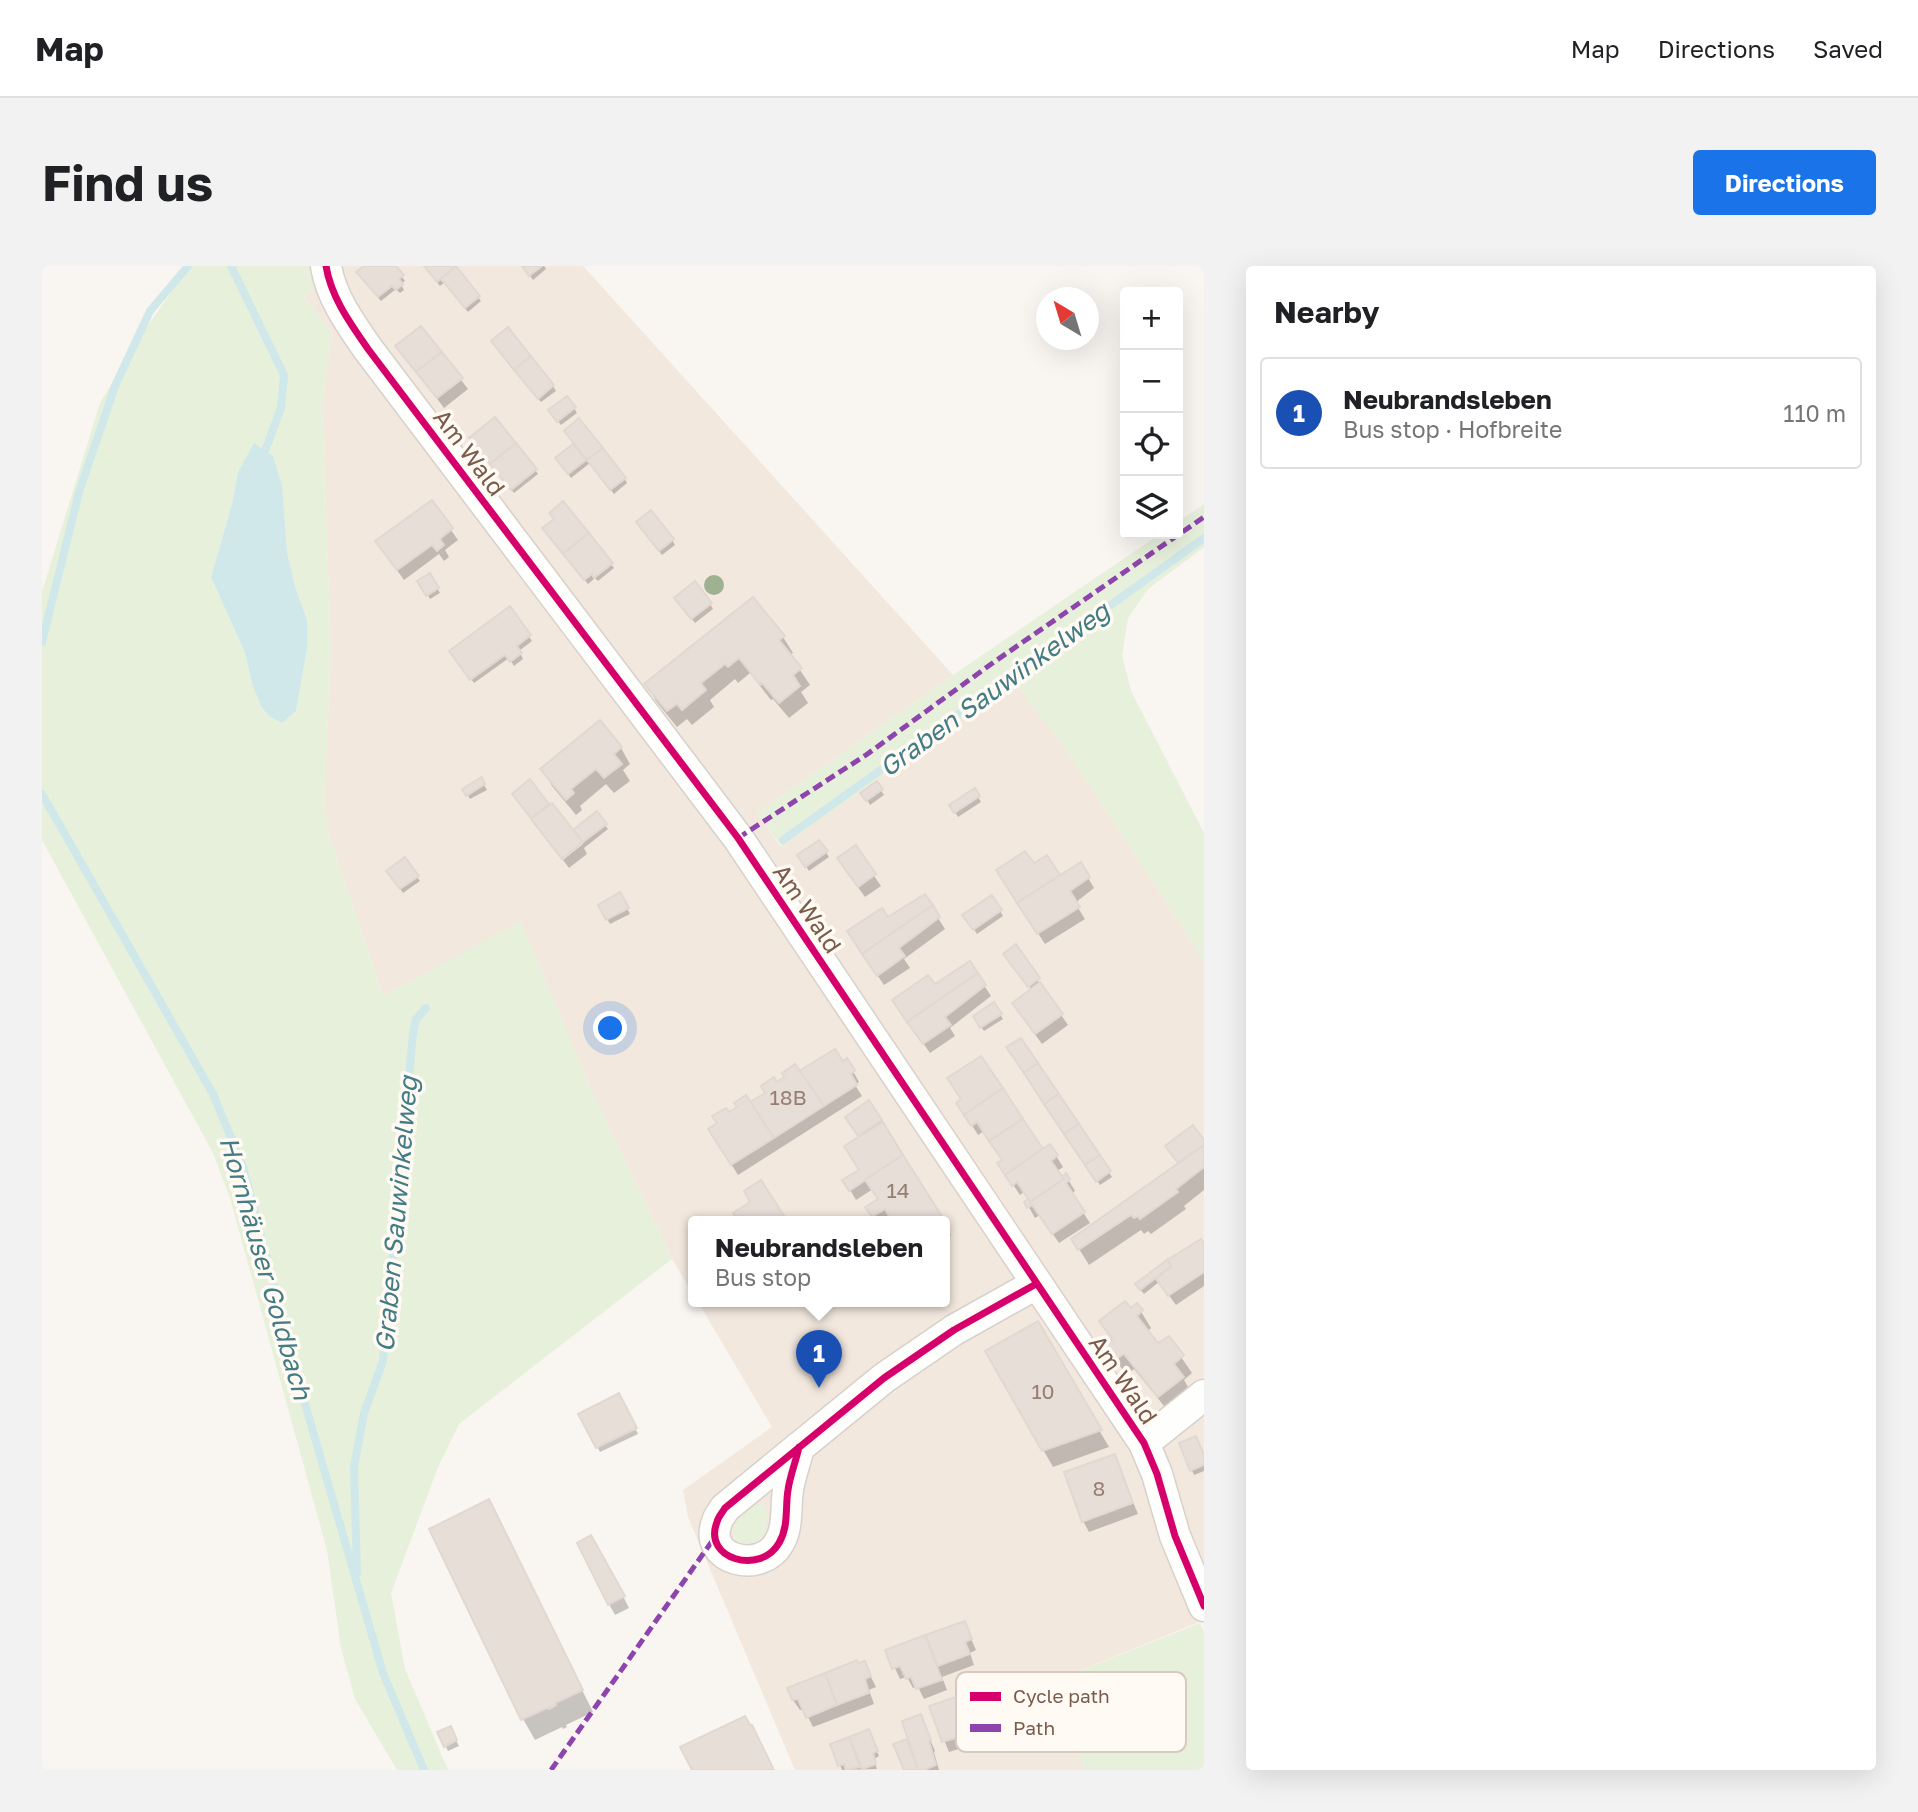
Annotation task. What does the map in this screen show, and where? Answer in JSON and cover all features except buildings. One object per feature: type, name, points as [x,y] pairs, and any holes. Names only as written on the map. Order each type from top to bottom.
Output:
[{"type":"street","name":"Am Wald","points":[[326,266],[329,284],[345,315],[368,349],[738,838],[1144,1443],[1157,1474],[1175,1536],[1204,1606]]},
{"type":"street","points":[[799,1447],[894,1371],[954,1330],[1036,1284]]},
{"type":"street","points":[[1144,1443],[1204,1395]]},
{"type":"shaded area","points":[[336,266],[583,266],[953,675],[757,813],[781,847],[1014,681],[1068,752],[1204,961],[1204,1620],[1077,1672],[956,1672],[956,1752],[1078,1752],[1085,1770],[795,1770],[688,1517],[683,1490],[772,1427],[701,1307],[950,1307],[950,1216],[688,1216],[688,1286],[672,1259],[588,1083],[521,922],[383,996],[329,836],[324,803],[331,653],[322,403],[332,332],[304,297]]},
{"type":"green space","points":[[190,266],[336,266],[304,297],[332,332],[322,403],[331,653],[324,803],[329,836],[383,996],[521,921],[588,1083],[672,1259],[459,1424],[438,1467],[391,1593],[405,1669],[448,1770],[397,1770],[355,1699],[341,1648],[327,1550],[230,1198],[213,1153],[42,840],[42,592],[100,403],[136,342]],"holes":[[[255,444],[273,456],[282,485],[287,552],[307,620],[307,649],[296,711],[282,723],[252,683],[245,653],[211,577],[232,504],[238,472]]]},
{"type":"green space","points":[[1204,504],[1204,547],[1148,589],[1128,618],[1122,655],[1131,691],[1204,833],[1204,961],[1068,752],[1014,682],[782,847],[757,813],[1153,539],[1183,539],[1183,519]]},
{"type":"green space","points":[[758,1503],[766,1507],[766,1524],[762,1536],[755,1543],[740,1543],[733,1530],[737,1521]]},
{"type":"green space","points":[[1200,1623],[1204,1632],[1204,1770],[1085,1770],[1078,1752],[1186,1752],[1186,1672],[1077,1672]]},
{"type":"water","points":[[254,443],[273,456],[282,485],[287,552],[307,620],[307,649],[296,711],[282,723],[269,716],[261,706],[245,653],[211,577],[232,504],[238,472]]},
{"type":"waterway","name":"Hornhäuser Goldbach","points":[[42,642],[79,492],[115,386],[150,311],[188,266]]},
{"type":"waterway","points":[[231,266],[284,375],[281,408],[265,451]]},
{"type":"waterway","name":"Graben Sauwinkelweg","points":[[783,840],[1204,538]]},
{"type":"waterway","name":"Hornhäuser Goldbach","points":[[42,794],[213,1094],[243,1167],[301,1390],[383,1673],[424,1770]]},
{"type":"waterway","name":"Graben Sauwinkelweg","points":[[357,1573],[354,1467],[364,1413],[383,1361],[413,1033],[416,1019],[426,1008]]},
{"type":"marked path","points":[[738,838],[866,755],[994,662],[1204,517]]},
{"type":"marked path","points":[[551,1770],[715,1537]]},
{"type":"cycle path","points":[[326,266],[337,299],[368,349],[738,838],[1144,1443],[1157,1474],[1175,1536],[1204,1606]]},
{"type":"cycle path","points":[[799,1447],[798,1452],[789,1485],[784,1530],[779,1543],[771,1553],[760,1559],[736,1559],[725,1554],[718,1546],[715,1535],[718,1520],[725,1508],[884,1378],[954,1330],[1036,1284]]},
{"type":"place","name":"Neubrandsleben","points":[[819,1388]]}]
